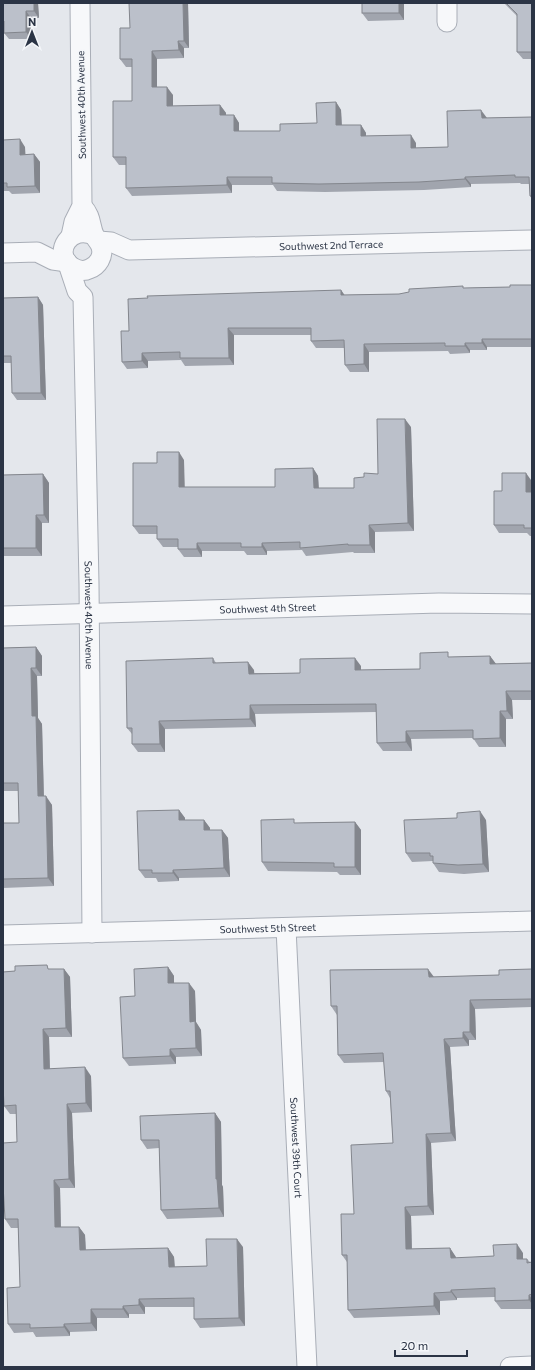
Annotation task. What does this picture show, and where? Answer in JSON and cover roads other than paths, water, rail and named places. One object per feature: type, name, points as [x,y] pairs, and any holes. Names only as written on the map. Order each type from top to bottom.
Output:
[{"type":"street","name":"Southwest 40th Avenue","points":[[80,3],[82,206],[74,222],[63,253],[68,263],[77,291],[83,297]]},
{"type":"street","points":[[447,3],[447,22]]},
{"type":"street","name":"Southwest 40th Avenue","points":[[82,206],[89,214],[97,251],[88,291],[83,297],[89,614],[92,933]]},
{"type":"street","points":[[3,254],[37,252],[53,260],[68,263],[79,270],[86,270],[97,251],[83,232],[46,246],[37,252]]},
{"type":"street","name":"Southwest 2nd Terrace","points":[[97,251],[111,242],[129,250],[532,240]]},
{"type":"street","name":"Southwest 4th Street","points":[[3,616],[439,603],[532,604]]},
{"type":"street","name":"Southwest 5th Street","points":[[3,935],[532,921]]},
{"type":"street","name":"Southwest 39th Court","points":[[286,928],[307,1367]]},
{"type":"street","points":[[510,1367],[532,1366]]}]
